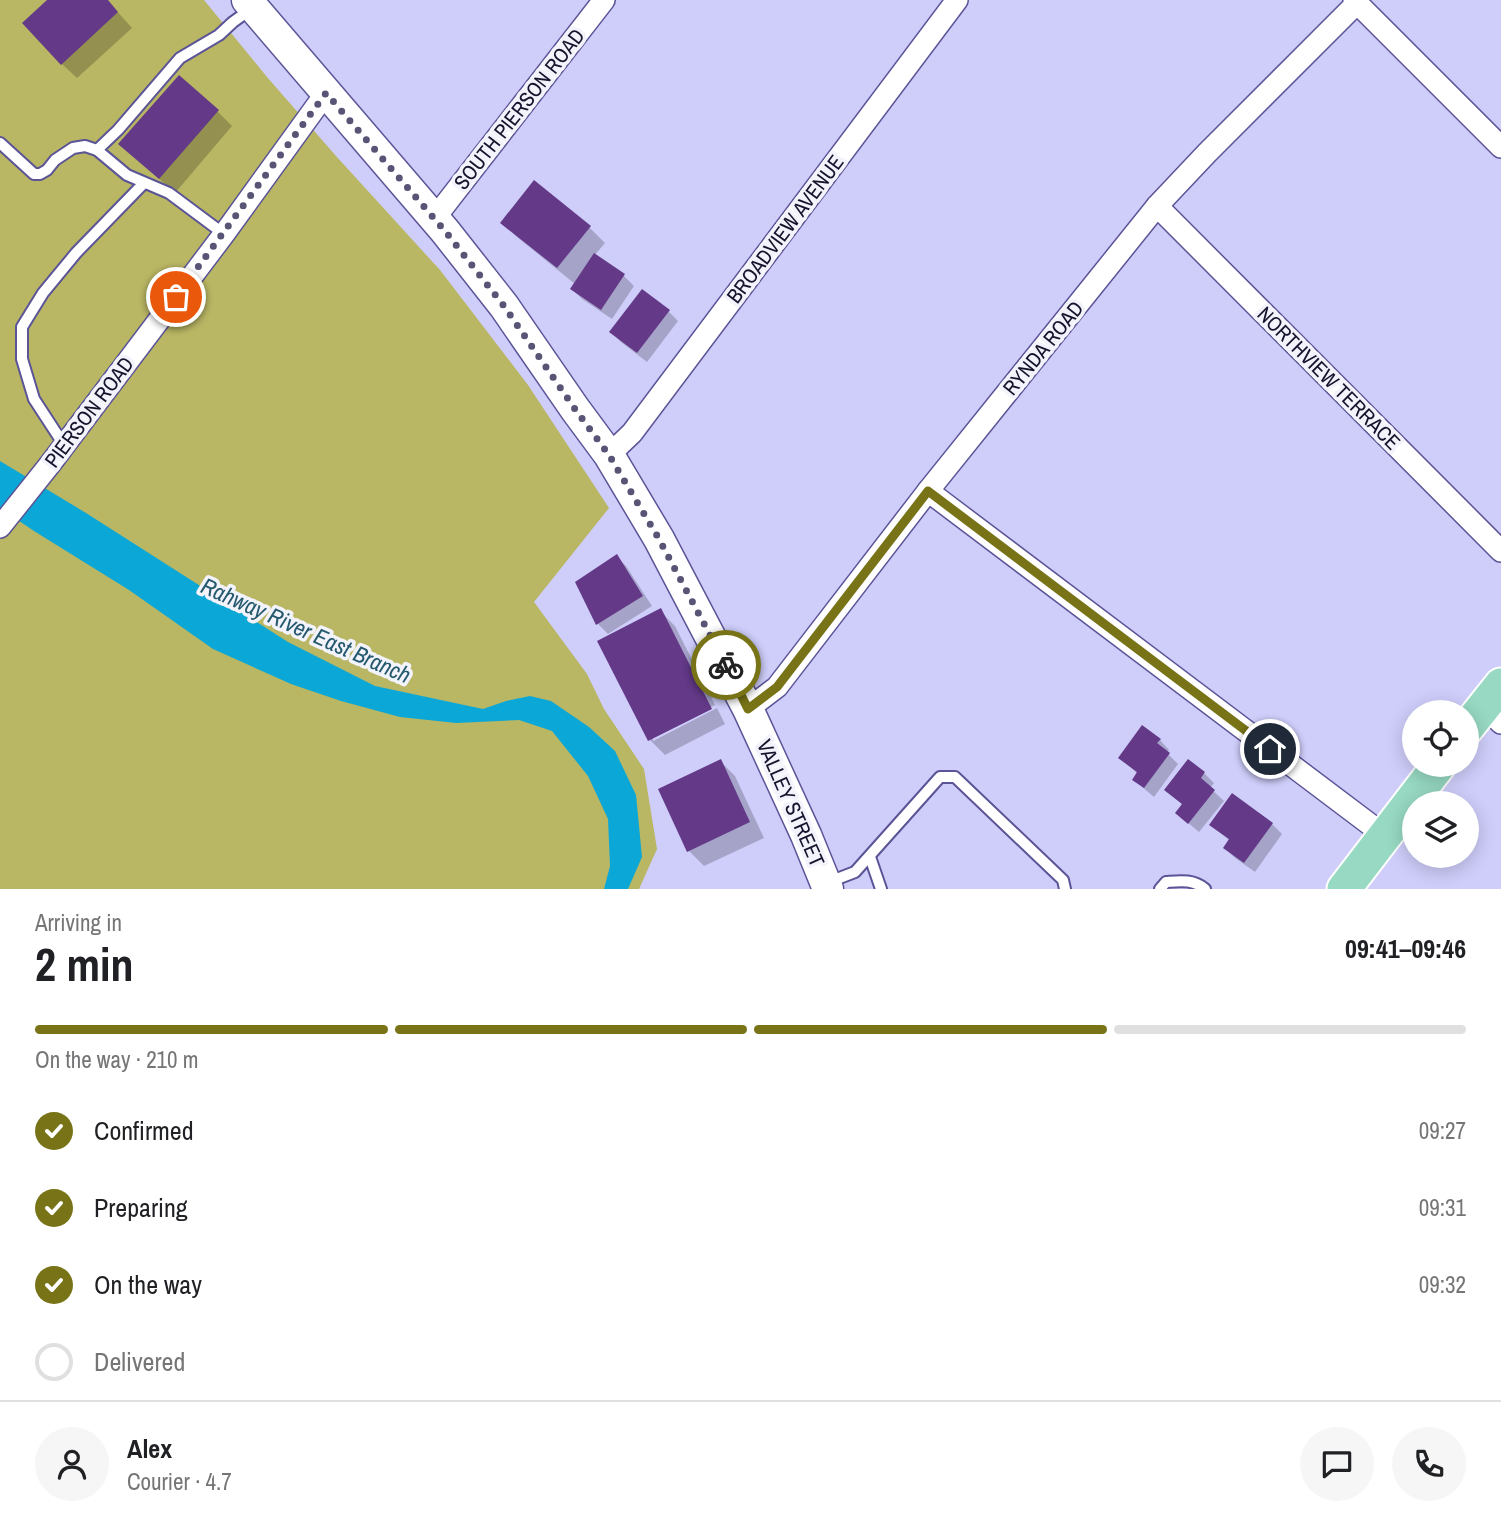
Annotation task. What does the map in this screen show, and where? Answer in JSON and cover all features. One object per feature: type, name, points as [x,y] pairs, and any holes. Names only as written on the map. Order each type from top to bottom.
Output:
[{"type":"main road","name":"VALLEY STREET","points":[[250,4],[434,219],[504,306],[609,455],[659,539],[748,709],[827,886]]},
{"type":"main road","points":[[1344,889],[1430,777]]},
{"type":"street","name":"SOUTH PIERSON ROAD","points":[[434,219],[604,0]]},
{"type":"street","name":"BROADVIEW AVENUE","points":[[609,455],[632,433],[957,0]]},
{"type":"street","points":[[1355,1],[1501,147]]},
{"type":"street","name":"RYNDA ROAD","points":[[748,709],[777,687],[928,491],[1157,206],[1355,1]]},
{"type":"street","name":"PIERSON ROAD","points":[[1,525],[224,234],[326,93]]},
{"type":"street","name":"NORTHVIEW TERRACE","points":[[1157,206],[1501,551]]},
{"type":"street","points":[[928,491],[1384,835]]},
{"type":"lane","points":[[97,150],[126,121],[180,58],[219,35],[250,4]]},
{"type":"lane","points":[[0,143],[34,174],[47,170],[55,160],[74,148],[85,146],[97,150],[127,175],[169,193],[224,234]]},
{"type":"lane","points":[[64,445],[34,399],[22,359],[22,327],[43,293],[76,253],[144,183]]},
{"type":"lane","points":[[827,886],[855,872],[940,777],[955,776],[1063,880],[1065,889]]},
{"type":"lane","points":[[870,857],[881,889]]},
{"type":"lane","points":[[1163,885],[1185,881],[1198,883],[1205,889]]},
{"type":"shaded area","points":[[0,0],[204,0],[336,156],[440,270],[528,385],[609,508],[534,602],[587,674],[604,709],[644,769],[657,849],[639,889],[0,889]]},
{"type":"water","points":[[0,461],[288,642],[375,686],[483,709],[530,696],[551,701],[589,727],[615,751],[636,795],[642,857],[628,889],[604,889],[610,866],[608,819],[588,776],[552,731],[519,720],[456,723],[400,717],[291,684],[213,649],[129,590],[0,508]]},
{"type":"building","points":[[47,0],[108,0],[118,12],[61,65],[22,23]]},
{"type":"building","points":[[179,75],[219,110],[159,179],[118,144]]},
{"type":"building","points":[[534,180],[591,226],[557,268],[500,223]]},
{"type":"building","points":[[594,253],[625,274],[601,310],[570,289]]},
{"type":"building","points":[[642,289],[670,310],[637,353],[609,332]]},
{"type":"building","points":[[617,554],[643,596],[596,625],[575,582]]},
{"type":"building","points":[[661,608],[712,709],[648,741],[597,641]]},
{"type":"building","points":[[1142,725],[1161,739],[1157,743],[1170,753],[1144,788],[1132,780],[1137,772],[1118,758]]},
{"type":"building","points":[[721,759],[750,822],[687,852],[658,789]]},
{"type":"building","points":[[1188,759],[1205,772],[1201,778],[1215,790],[1188,824],[1175,813],[1182,804],[1164,790]]},
{"type":"building","points":[[1232,793],[1273,823],[1244,863],[1223,848],[1229,839],[1209,825]]},
{"type":"way so far","points":[[176,297],[326,93],[445,231],[504,306],[609,455],[659,539],[726,665]]},
{"type":"route","points":[[726,665],[748,709],[777,687],[928,491],[1270,749]]},
{"type":"water label","name":"Rahway River East Branch","points":[[306,630]]}]
